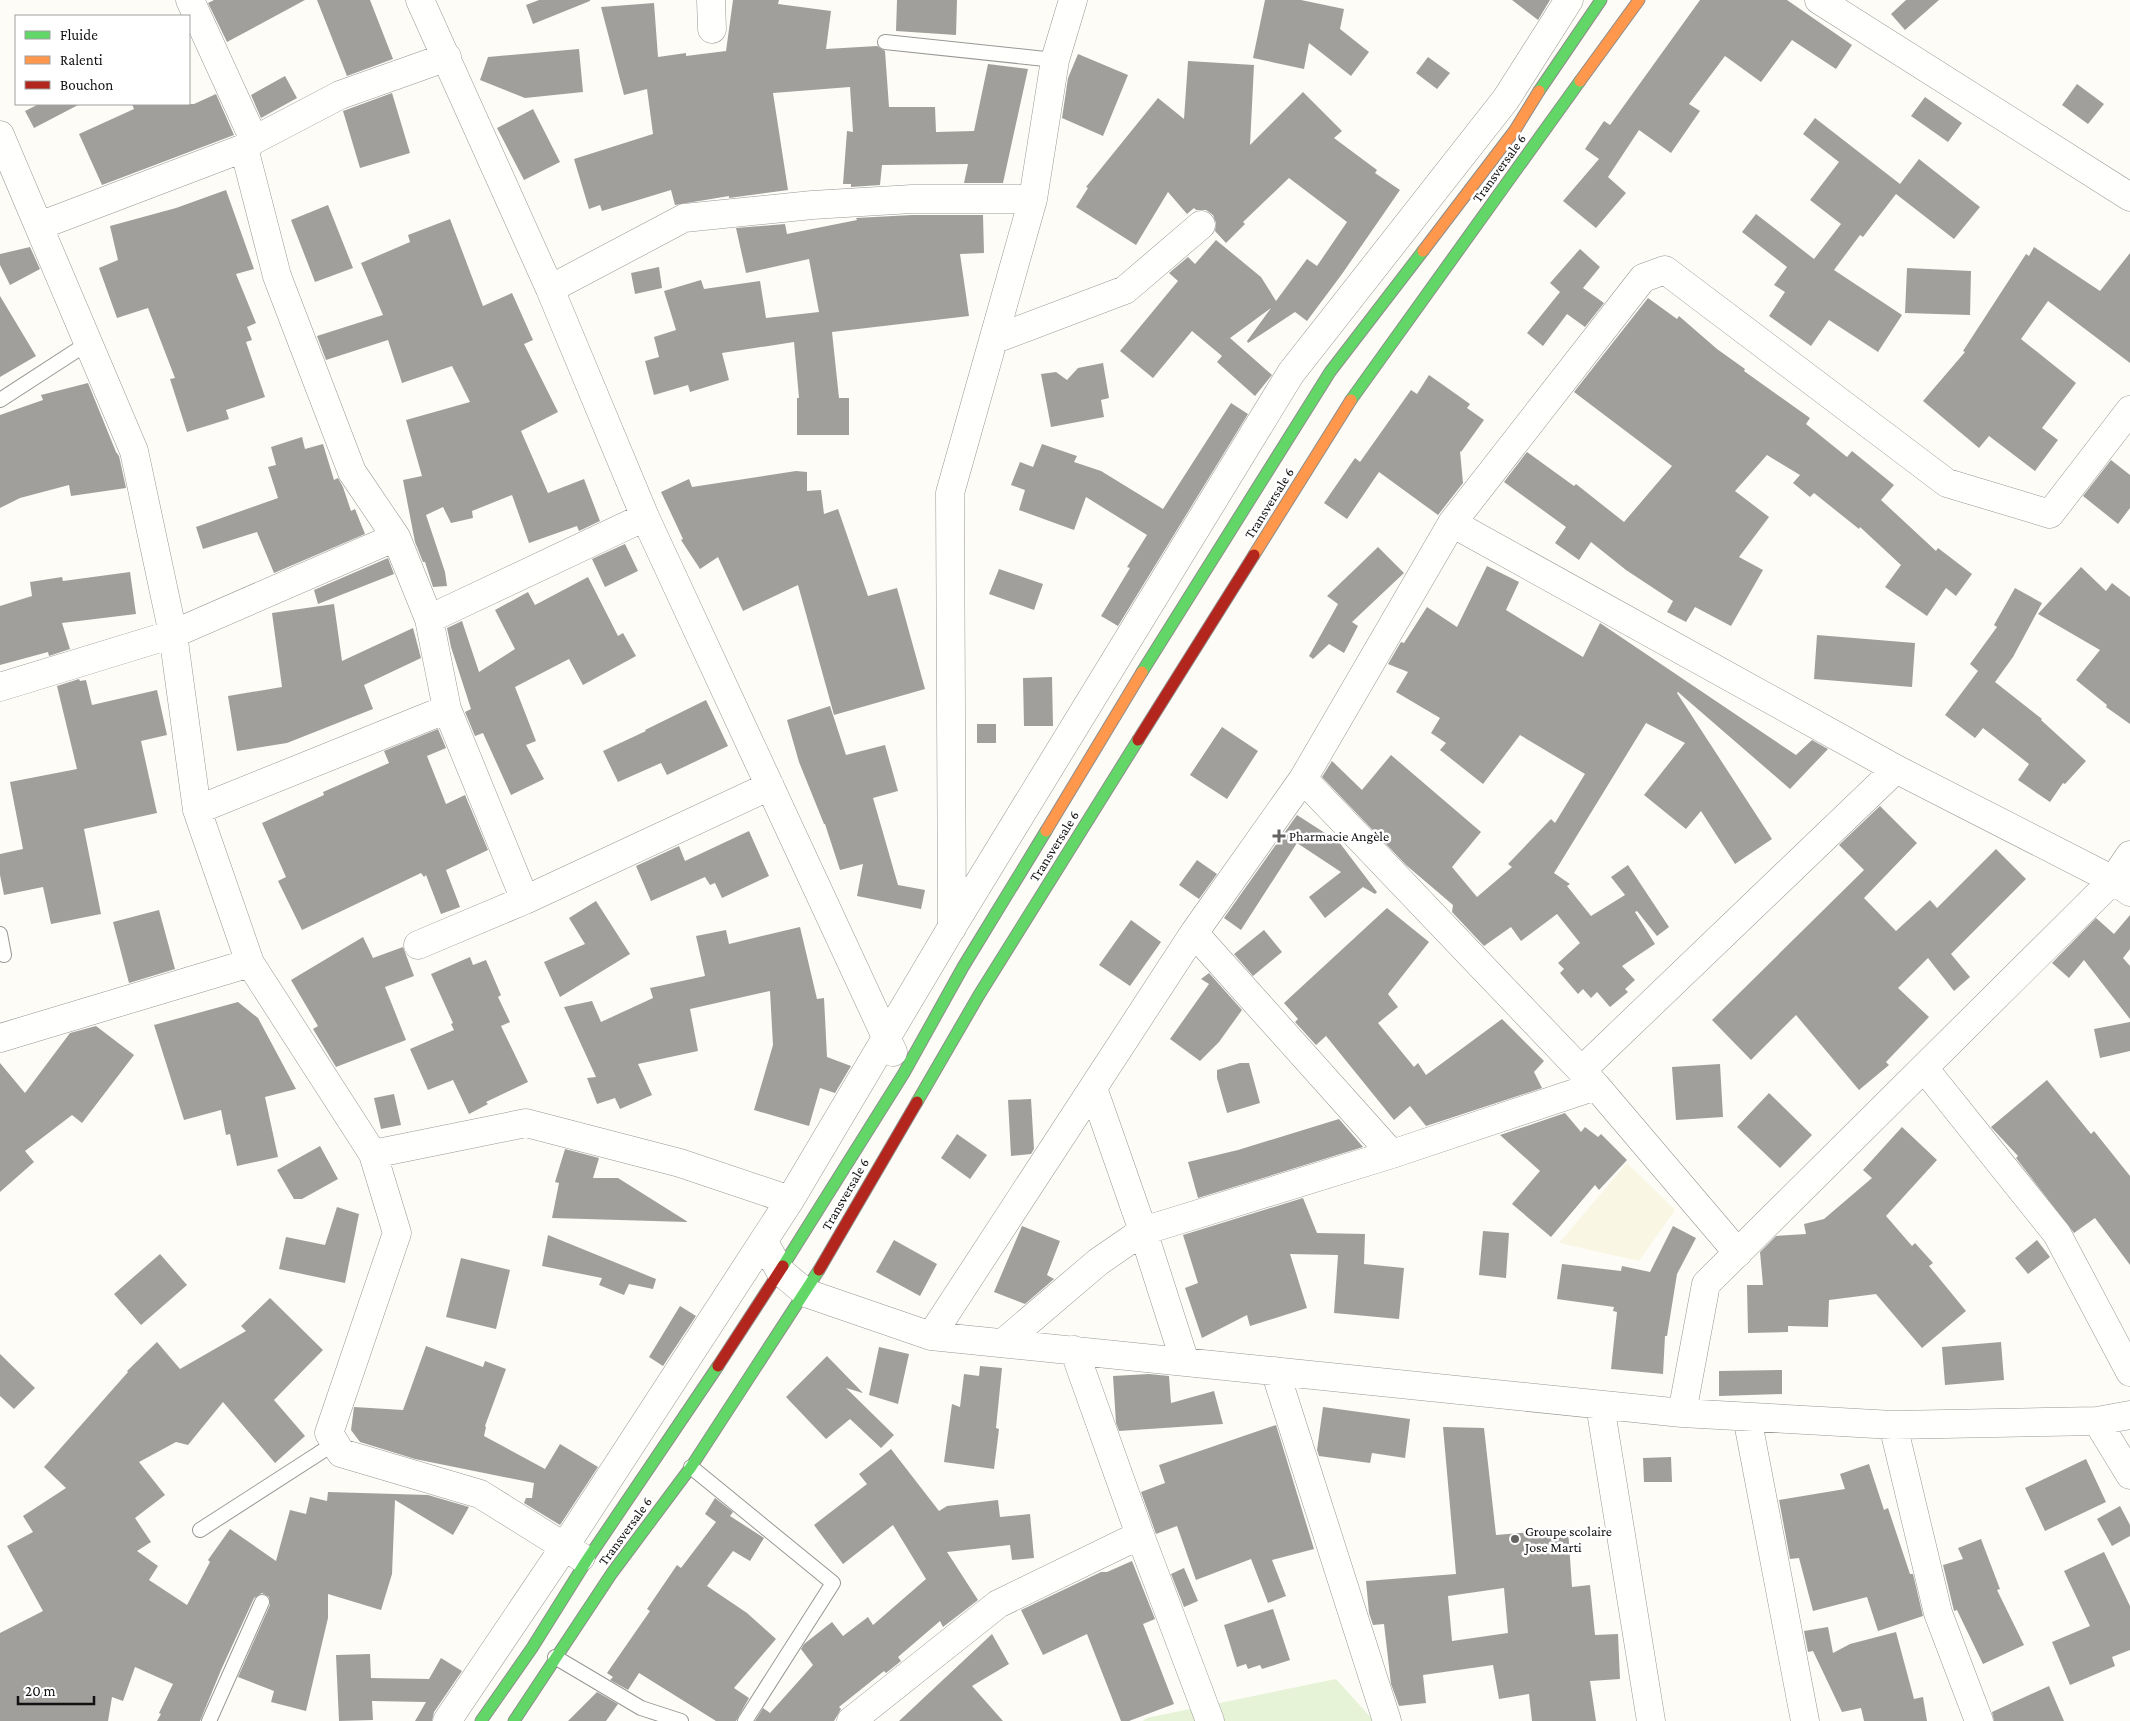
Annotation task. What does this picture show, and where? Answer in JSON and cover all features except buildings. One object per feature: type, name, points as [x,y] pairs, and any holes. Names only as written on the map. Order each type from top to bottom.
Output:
[{"type":"main road","points":[[1542,64],[1601,0]]},
{"type":"main road","name":"Transversale 6","points":[[514,1721],[612,1573],[691,1466],[806,1293],[979,995],[1358,388],[1639,0]]},
{"type":"main road","name":"Transversale 6","points":[[481,1721],[532,1648],[576,1553],[682,1421],[780,1271],[904,1073],[963,967],[1188,597],[1330,372],[1515,130],[1516,106]]},
{"type":"street","points":[[190,0],[249,144],[277,276],[352,472],[396,537],[429,619],[447,709],[525,900]]},
{"type":"street","points":[[420,0],[550,289],[645,518],[886,1040],[904,1073]]},
{"type":"street","points":[[711,0],[712,29]]},
{"type":"street","points":[[963,967],[952,927],[950,493],[1033,199],[1055,60],[1073,0]]},
{"type":"street","points":[[448,1721],[576,1553],[660,1399],[790,1200],[952,927],[1291,373],[1357,289],[1516,106],[1542,64],[1569,0]]},
{"type":"street","points":[[1829,3],[2130,197]]},
{"type":"street","points":[[39,226],[249,144],[340,95],[447,57]]},
{"type":"street","points":[[0,135],[134,451],[173,634],[197,810],[250,964],[373,1154],[397,1233],[329,1433],[341,1453],[480,1494],[576,1553]]},
{"type":"street","points":[[550,289],[684,218],[812,205],[912,199],[1033,199]]},
{"type":"street","points":[[993,340],[1125,290],[1201,225]]},
{"type":"street","points":[[931,1336],[1194,933],[1303,779],[1452,523],[1643,278],[1665,270],[1948,483],[2050,514],[2130,410]]},
{"type":"street","points":[[1357,289],[1377,311]]},
{"type":"street","points":[[429,619],[645,518]]},
{"type":"street","points":[[1452,523],[1896,769],[2121,886]]},
{"type":"street","points":[[0,687],[173,634],[396,537]]},
{"type":"street","points":[[1164,581],[1188,597]]},
{"type":"street","points":[[197,810],[447,709]]},
{"type":"street","points":[[1003,1343],[1098,1262],[1143,1231],[1392,1154],[1589,1078],[1896,769]]},
{"type":"street","points":[[1303,779],[1589,1078],[1738,1253]]},
{"type":"street","points":[[418,945],[525,900],[770,786]]},
{"type":"street","points":[[1682,1414],[1706,1284],[1924,1068],[2121,886],[2130,855]]},
{"type":"street","points":[[1194,933],[1392,1154]]},
{"type":"street","points":[[0,1038],[250,964]]},
{"type":"street","points":[[1924,1068],[2057,1234],[2130,1372]]},
{"type":"street","points":[[1093,1088],[1143,1231],[1184,1362]]},
{"type":"street","points":[[373,1154],[526,1123],[680,1163],[790,1200]]},
{"type":"street","points":[[763,1241],[780,1271],[806,1293],[931,1336],[1682,1414],[1893,1425],[2097,1421],[2130,1414]]},
{"type":"street","points":[[1074,1350],[1140,1535],[1210,1721]]},
{"type":"street","points":[[1276,1371],[1387,1721]]},
{"type":"street","points":[[660,1399],[682,1421]]},
{"type":"street","points":[[1600,1405],[1651,1721]]},
{"type":"street","points":[[1747,1417],[1805,1721]]},
{"type":"street","points":[[2097,1421],[2130,1476]]},
{"type":"street","points":[[1893,1425],[1938,1613],[1979,1721]]},
{"type":"street","points":[[851,1721],[998,1604],[1140,1535]]},
{"type":"lane","points":[[885,42],[1055,60]]},
{"type":"lane","points":[[0,400],[88,343]]},
{"type":"lane","points":[[0,934],[4,955]]},
{"type":"lane","points":[[200,1530],[335,1443]]},
{"type":"lane","points":[[691,1466],[833,1583],[745,1721]]},
{"type":"lane","points":[[210,1721],[262,1602]]},
{"type":"lane","points":[[555,1657],[640,1708],[681,1721]]},
{"type":"shaded area","points":[[1627,1163],[1675,1210],[1639,1261],[1559,1243]]},
{"type":"green space","points":[[1336,1679],[1374,1721],[1143,1721],[1146,1718]]},
{"type":"traffic: fast","points":[[1539,91],[1601,0]]},
{"type":"traffic: fast","points":[[1351,400],[1580,81]]},
{"type":"traffic: fast","points":[[1142,672],[1330,372],[1423,251]]},
{"type":"traffic: fast","points":[[917,1102],[979,995],[1138,740]]},
{"type":"traffic: fast","points":[[783,1266],[904,1073],[963,967],[1046,831]]},
{"type":"traffic: fast","points":[[514,1721],[612,1573],[691,1467],[819,1270]]},
{"type":"traffic: fast","points":[[481,1721],[532,1648],[587,1560],[718,1366]]},
{"type":"traffic: slow","points":[[1580,81],[1639,0]]},
{"type":"traffic: slow","points":[[1423,251],[1515,130],[1539,91]]},
{"type":"traffic: slow","points":[[1254,555],[1351,400]]},
{"type":"traffic: slow","points":[[1046,831],[1142,672]]},
{"type":"traffic: jam","points":[[1138,740],[1254,555]]},
{"type":"traffic: jam","points":[[819,1270],[917,1102]]},
{"type":"traffic: jam","points":[[718,1366],[783,1266]]},
{"type":"place","name":"Pharmacie Angèle","points":[[1279,836]]},
{"type":"place","name":"Groupe scolaire Jose Marti","points":[[1515,1539]]}]
